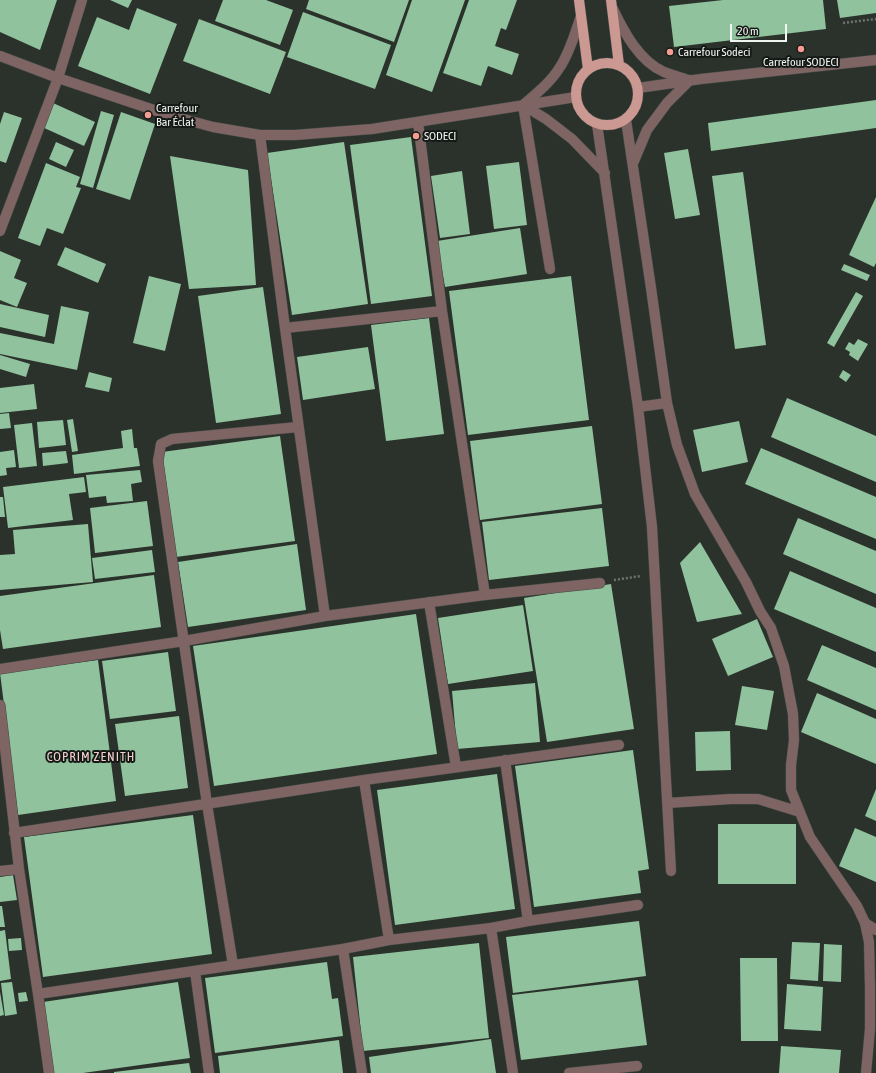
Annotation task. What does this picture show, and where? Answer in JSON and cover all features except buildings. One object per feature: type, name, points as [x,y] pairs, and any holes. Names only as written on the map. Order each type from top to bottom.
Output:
[{"type":"main road","points":[[579,0],[588,69]]},
{"type":"main road","points":[[612,5],[619,65]]},
{"type":"main road","points":[[609,62],[619,65],[632,74],[638,88],[638,100],[634,111],[626,120],[617,125],[607,126],[597,124],[586,118],[579,109],[576,97],[578,82],[588,69],[598,64],[609,62]]},
{"type":"street","points":[[0,231],[58,78],[82,0]]},
{"type":"street","points":[[612,5],[624,30],[648,61],[663,72],[690,80]]},
{"type":"street","points":[[523,105],[547,84],[560,68],[570,48],[581,16]]},
{"type":"street","points":[[0,56],[58,78],[172,116],[213,127],[260,135],[295,135],[372,129],[576,97]]},
{"type":"street","points":[[638,88],[690,80],[876,60]]},
{"type":"street","points":[[633,163],[647,130],[667,103],[690,80]]},
{"type":"street","points":[[523,105],[546,119],[572,139],[605,173]]},
{"type":"street","points":[[523,105],[550,269]]},
{"type":"street","points":[[626,120],[667,403],[676,445],[695,494],[771,628],[784,666],[793,714],[794,740],[791,765],[791,790],[810,837],[856,906],[865,923],[869,942],[870,987],[870,1029],[866,1073]]},
{"type":"street","points":[[418,122],[442,311],[485,595]]},
{"type":"street","points":[[597,124],[638,407],[650,512],[655,573],[671,871]]},
{"type":"street","points":[[260,135],[298,427],[325,616]]},
{"type":"street","points":[[285,328],[442,311]]},
{"type":"street","points":[[638,407],[667,403]]},
{"type":"street","points":[[234,965],[207,804],[158,461],[161,444],[172,439],[298,427]]},
{"type":"street","points":[[0,669],[184,641],[325,616],[485,595],[600,583]]},
{"type":"street","points":[[429,602],[456,767]]},
{"type":"street","points":[[0,705],[14,833],[49,1073]]},
{"type":"street","points":[[14,833],[364,780],[619,745]]},
{"type":"street","points":[[505,760],[528,922]]},
{"type":"street","points":[[364,780],[388,940]]},
{"type":"street","points":[[667,803],[758,799],[800,812]]},
{"type":"street","points":[[0,871],[19,869]]},
{"type":"street","points":[[38,994],[343,949],[388,940],[491,928],[638,905]]},
{"type":"street","points":[[865,923],[876,930]]},
{"type":"street","points":[[491,928],[514,1073]]},
{"type":"street","points":[[343,949],[362,1073]]},
{"type":"street","points":[[195,971],[209,1073]]},
{"type":"street","points":[[569,1073],[637,1066]]},
{"type":"path","points":[[843,23],[876,19]]},
{"type":"path","points":[[600,583],[655,573]]},
{"type":"place","name":"Carrefour SODECI","points":[[801,49]]},
{"type":"place","name":"Carrefour Sodeci","points":[[670,52]]},
{"type":"place","name":"Carrefour Bar Éclat","points":[[148,115]]},
{"type":"place","name":"SODECI","points":[[416,136]]},
{"type":"district","name":"COPRIM ZENITH","points":[[91,757]]}]
